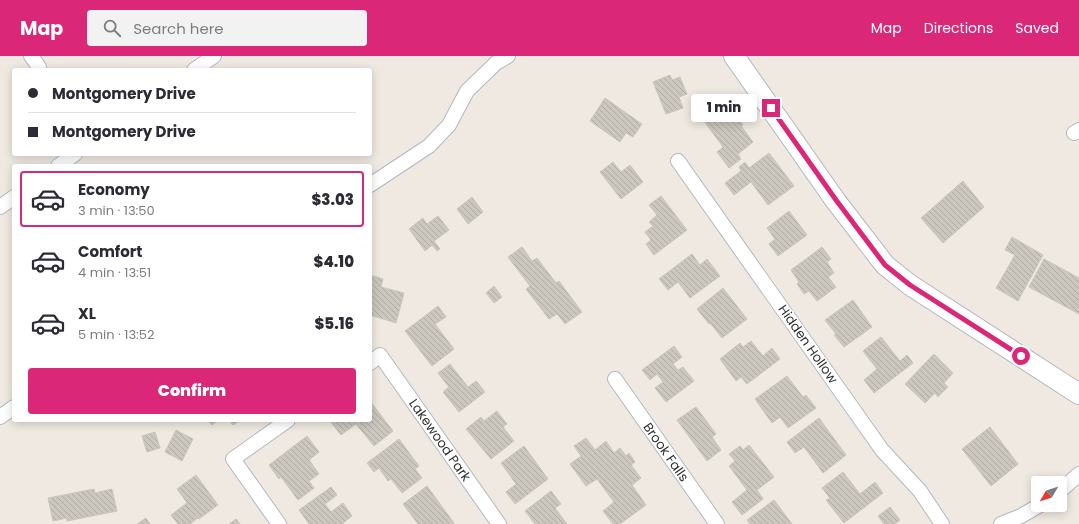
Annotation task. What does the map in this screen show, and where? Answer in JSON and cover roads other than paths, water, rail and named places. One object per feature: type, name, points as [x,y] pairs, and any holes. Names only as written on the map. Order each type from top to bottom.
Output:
[{"type":"main road","points":[[734,56],[836,200],[885,265],[910,285],[1079,394]]},
{"type":"street","points":[[197,68],[214,56]]},
{"type":"street","points":[[372,184],[429,146],[449,125],[467,91],[496,63],[508,56]]},
{"type":"street","points":[[61,164],[72,156]]},
{"type":"street","name":"Hidden Hollow","points":[[678,161],[882,450],[920,491],[942,524]]},
{"type":"street","points":[[0,207],[12,198]]},
{"type":"street","name":"Lakewood Park","points":[[375,359],[499,524]]},
{"type":"street","name":"Brook Falls","points":[[615,379],[717,524]]},
{"type":"street","points":[[0,417],[12,408]]},
{"type":"street","points":[[279,524],[233,459],[285,422]]},
{"type":"street","points":[[1067,485],[1079,474]]},
{"type":"street","points":[[1001,524],[1031,510]]}]
